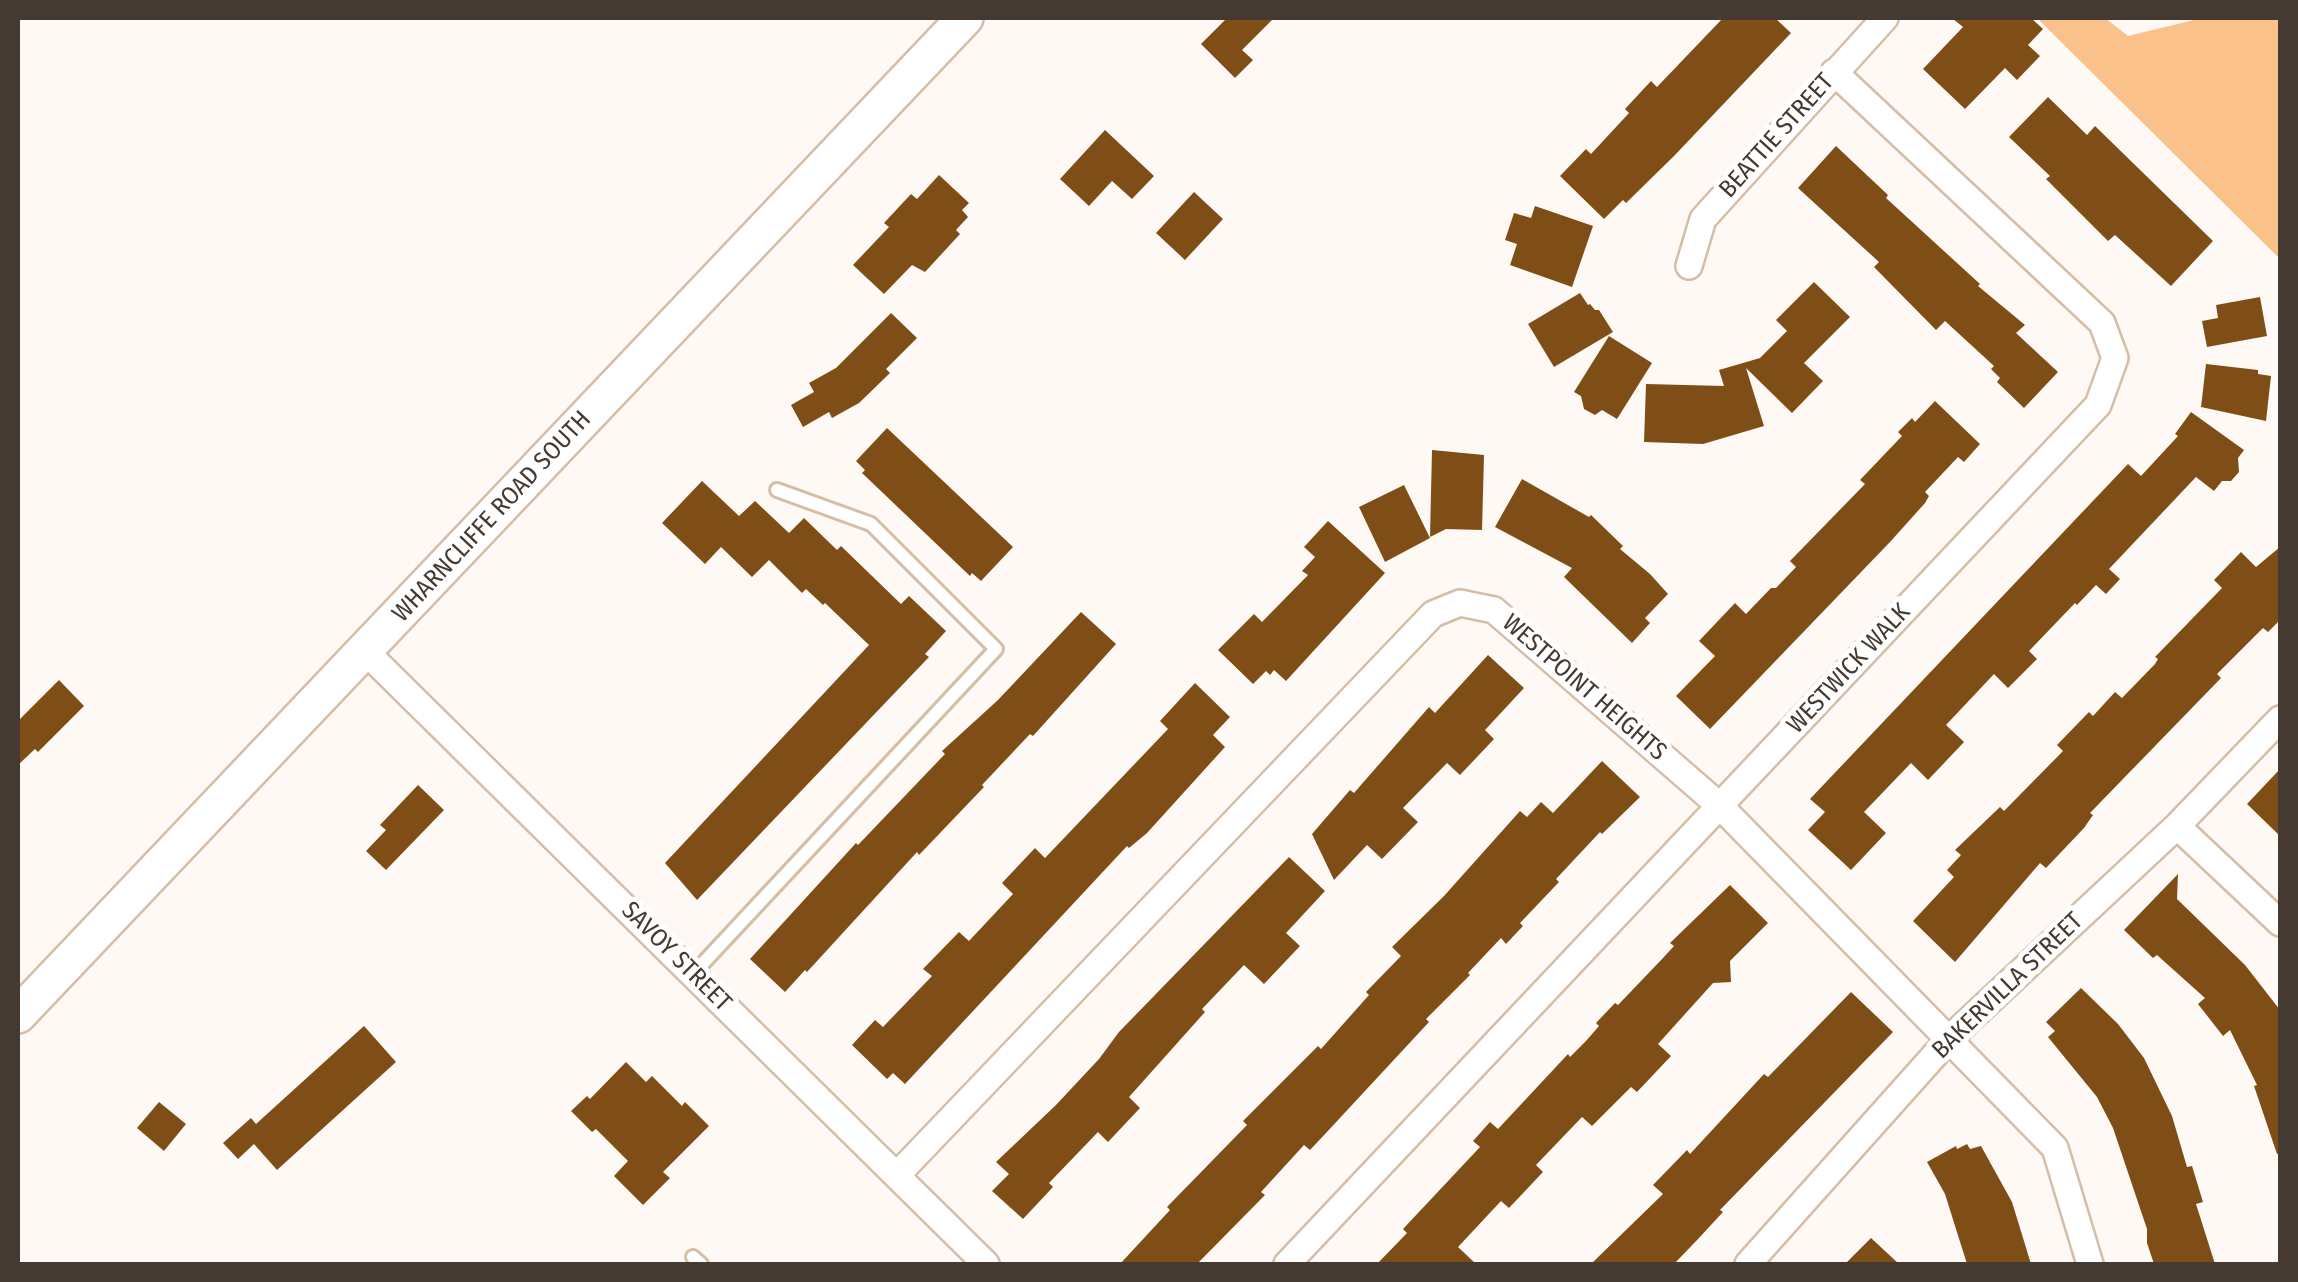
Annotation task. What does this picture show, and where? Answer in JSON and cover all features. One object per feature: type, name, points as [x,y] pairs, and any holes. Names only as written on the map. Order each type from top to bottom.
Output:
[{"type":"main road","name":"WHARNCLIFFE ROAD SOUTH","points":[[18,1015],[966,18]]},
{"type":"street","name":"BEATTIE STREET","points":[[1689,266],[1703,219],[1885,18]]},
{"type":"street","name":"WESTWICK WALK","points":[[1288,1264],[2098,405],[2115,358],[2102,323],[1834,72]]},
{"type":"street","name":"WESTPOINT HEIGHTS","points":[[898,1175],[1433,614],[1460,602],[1494,610],[1720,806],[1950,1038],[2054,1148],[2090,1264]]},
{"type":"street","name":"SAVOY STREET","points":[[365,651],[986,1264]]},
{"type":"street","name":"BAKERVILLA STREET","points":[[1748,1264],[1950,1038],[2177,826],[2280,720]]},
{"type":"street","points":[[2177,826],[2280,923]]},
{"type":"lane","points":[[693,974],[996,650],[871,524],[777,490]]},
{"type":"shaded area","points":[[2037,18],[2105,18],[2128,36],[2202,18],[2280,18],[2280,259]]},
{"type":"building","points":[[1227,18],[1274,18],[1242,50],[1253,60],[1235,78],[1201,44]]},
{"type":"building","points":[[1723,18],[1775,18],[1791,33],[1674,156],[1604,219],[1560,176],[1586,149],[1591,154],[1629,113],[1625,109],[1651,81],[1657,87]]},
{"type":"building","points":[[1952,18],[2031,18],[2043,29],[2028,45],[2040,56],[2017,80],[2005,68],[1965,109],[1923,69],[1963,27]]},
{"type":"building","points":[[2048,97],[2087,135],[2095,126],[2213,241],[2171,286],[2115,235],[2108,241],[2009,137]]},
{"type":"building","points":[[1105,130],[1154,176],[1132,199],[1112,181],[1089,206],[1060,179]]},
{"type":"building","points":[[1836,146],[1978,286],[2025,325],[2016,333],[2058,372],[2024,408],[1997,382],[2000,378],[1991,369],[1994,366],[1945,321],[1936,330],[1874,267],[1879,262],[1798,188]]},
{"type":"building","points":[[939,175],[969,203],[962,210],[968,217],[956,230],[960,234],[925,272],[912,265],[884,294],[853,265],[889,227],[884,223],[911,194],[917,199]]},
{"type":"building","points":[[1194,192],[1223,219],[1185,260],[1156,233]]},
{"type":"building","points":[[1535,206],[1593,226],[1572,287],[1510,265],[1517,244],[1505,240],[1514,213],[1531,218]]},
{"type":"building","points":[[1814,282],[1850,317],[1804,363],[1823,381],[1792,413],[1746,368],[1764,426],[1703,444],[1644,442],[1646,384],[1724,386],[1719,370],[1760,358],[1787,331],[1776,320]]},
{"type":"building","points":[[1580,293],[1588,305],[1599,310],[1613,332],[1554,367],[1528,324]]},
{"type":"building","points":[[2260,297],[2267,336],[2207,347],[2202,321],[2218,318],[2216,305]]},
{"type":"building","points":[[891,313],[917,338],[886,369],[890,373],[859,403],[832,418],[829,412],[803,427],[791,405],[814,392],[809,383],[836,368]]},
{"type":"building","points":[[1609,336],[1652,363],[1617,419],[1602,410],[1595,415],[1584,409],[1581,396],[1574,392]]},
{"type":"building","points":[[2206,364],[2258,370],[2258,374],[2271,376],[2266,421],[2201,407]]},
{"type":"building","points":[[1935,401],[1980,444],[1964,462],[1958,457],[1925,492],[1929,496],[1925,503],[1890,542],[1710,729],[1676,696],[1715,656],[1699,641],[1735,603],[1746,614],[1771,588],[1776,588],[1796,567],[1790,561],[1865,484],[1860,480],[1902,436],[1898,432],[1912,418],[1915,422]]},
{"type":"building","points":[[2191,412],[2244,450],[2238,458],[2239,472],[2231,481],[2222,481],[2214,491],[2196,477],[2109,569],[2120,579],[2106,594],[2096,585],[2075,603],[2029,651],[2037,659],[2008,688],[1994,674],[1946,725],[1964,742],[1928,780],[1911,763],[1864,812],[1886,833],[1851,870],[1808,830],[1825,812],[1810,799],[2128,464],[2141,476],[2178,436],[2175,434]]},
{"type":"building","points":[[887,428],[1013,547],[981,581],[972,573],[970,576],[862,473],[865,470],[856,461]]},
{"type":"building","points":[[1432,450],[1484,455],[1482,530],[1446,529],[1430,537]]},
{"type":"building","points":[[1522,479],[1591,515],[1668,594],[1645,618],[1650,623],[1632,643],[1564,577],[1572,568],[1495,527]]},
{"type":"building","points":[[702,481],[739,516],[755,501],[789,533],[804,518],[837,550],[841,546],[901,604],[909,596],[946,631],[925,654],[929,657],[697,900],[665,863],[869,645],[825,603],[806,589],[802,593],[769,560],[752,577],[721,547],[705,564],[662,523]]},
{"type":"building","points":[[1404,485],[1430,538],[1385,562],[1359,507]]},
{"type":"building","points":[[1328,521],[1385,573],[1286,681],[1274,670],[1270,675],[1266,671],[1253,684],[1218,650],[1254,614],[1262,622],[1308,575],[1302,571],[1315,557],[1304,547]]},
{"type":"building","points":[[2280,547],[2280,620],[2268,632],[2263,628],[2217,674],[2221,678],[2090,813],[2093,815],[2084,828],[2046,868],[2040,863],[1955,962],[1913,921],[1954,877],[1947,870],[1961,855],[1955,850],[2000,807],[2004,811],[2063,751],[2057,745],[2089,712],[2093,716],[2115,692],[2122,698],[2155,664],[2155,657],[2222,588],[2214,580],[2241,552],[2256,567]]},
{"type":"building","points":[[1081,612],[1116,644],[1033,736],[1030,734],[984,787],[785,992],[750,959],[856,843],[945,754],[942,751],[998,700]]},
{"type":"building","points":[[1488,655],[1524,688],[1485,730],[1494,739],[1460,775],[1447,763],[1403,808],[1418,822],[1382,859],[1367,845],[1334,880],[1312,834],[1350,790],[1354,793],[1429,707],[1435,713]]},
{"type":"building","points":[[59,680],[84,706],[38,752],[35,749],[18,765],[18,721]]},
{"type":"building","points":[[1195,683],[1230,717],[1213,735],[1225,747],[905,1084],[893,1073],[887,1079],[852,1045],[875,1020],[883,1027],[932,976],[923,969],[959,932],[969,941],[1013,894],[1002,883],[1035,848],[1045,858],[1168,729],[1160,721]]},
{"type":"building","points":[[1602,761],[1640,797],[1556,879],[1559,882],[1520,923],[1523,926],[1506,944],[1501,938],[1468,973],[1426,1019],[1429,1022],[1310,1150],[1304,1145],[1261,1192],[1265,1195],[1197,1264],[1120,1264],[1170,1210],[1167,1207],[1247,1125],[1243,1121],[1318,1046],[1321,1049],[1369,995],[1366,992],[1401,956],[1392,947],[1520,811],[1527,817],[1541,802],[1553,813]]},
{"type":"building","points":[[2280,769],[2280,836],[2247,804]]},
{"type":"building","points":[[418,785],[444,810],[386,870],[366,851],[386,830],[380,825]]},
{"type":"building","points":[[1289,857],[1325,891],[1286,933],[1300,946],[1264,984],[1244,965],[1129,1097],[1140,1108],[1108,1142],[1098,1132],[1049,1183],[1053,1187],[1023,1219],[992,1191],[1009,1174],[996,1162],[1056,1105],[1119,1032]]},
{"type":"building","points":[[2178,874],[2177,899],[2245,965],[2280,1010],[2280,1153],[2277,1154],[2254,1086],[2257,1085],[2230,1030],[2223,1036],[2198,1004],[2205,998],[2124,930]]},
{"type":"building","points":[[1730,885],[1768,923],[1730,961],[1731,982],[1713,983],[1658,1044],[1671,1056],[1637,1092],[1631,1087],[1592,1126],[1582,1117],[1536,1165],[1543,1172],[1509,1208],[1501,1201],[1458,1247],[1476,1264],[1377,1264],[1407,1233],[1403,1229],[1480,1147],[1473,1141],[1490,1122],[1498,1129],[1568,1054],[1570,1057],[1586,1041],[1615,1003],[1618,1005],[1663,958],[1674,946],[1670,943]]},
{"type":"building","points":[[2081,988],[2118,1024],[2144,1058],[2172,1116],[2187,1167],[2192,1166],[2203,1202],[2196,1204],[2215,1264],[2154,1264],[2147,1229],[2113,1128],[2097,1097],[2048,1037],[2055,1031],[2046,1022]]},
{"type":"building","points":[[1851,992],[1893,1032],[1720,1210],[1723,1212],[1699,1238],[1674,1264],[1591,1264],[1663,1194],[1653,1185],[1687,1150],[1690,1154],[1764,1074],[1768,1077]]},
{"type":"building","points":[[364,1026],[396,1062],[277,1170],[254,1144],[238,1159],[223,1143],[251,1118],[256,1124]]},
{"type":"building","points":[[626,1062],[646,1082],[652,1076],[709,1126],[663,1172],[670,1178],[643,1205],[614,1176],[628,1161],[571,1111],[587,1096],[590,1099]]},
{"type":"building","points":[[159,1102],[186,1124],[164,1151],[137,1128]]},
{"type":"building","points":[[1967,1144],[1970,1149],[1981,1146],[2012,1202],[2031,1264],[1967,1264],[1945,1194],[1927,1162]]},
{"type":"building","points":[[1871,1238],[1899,1264],[1845,1264]]}]
